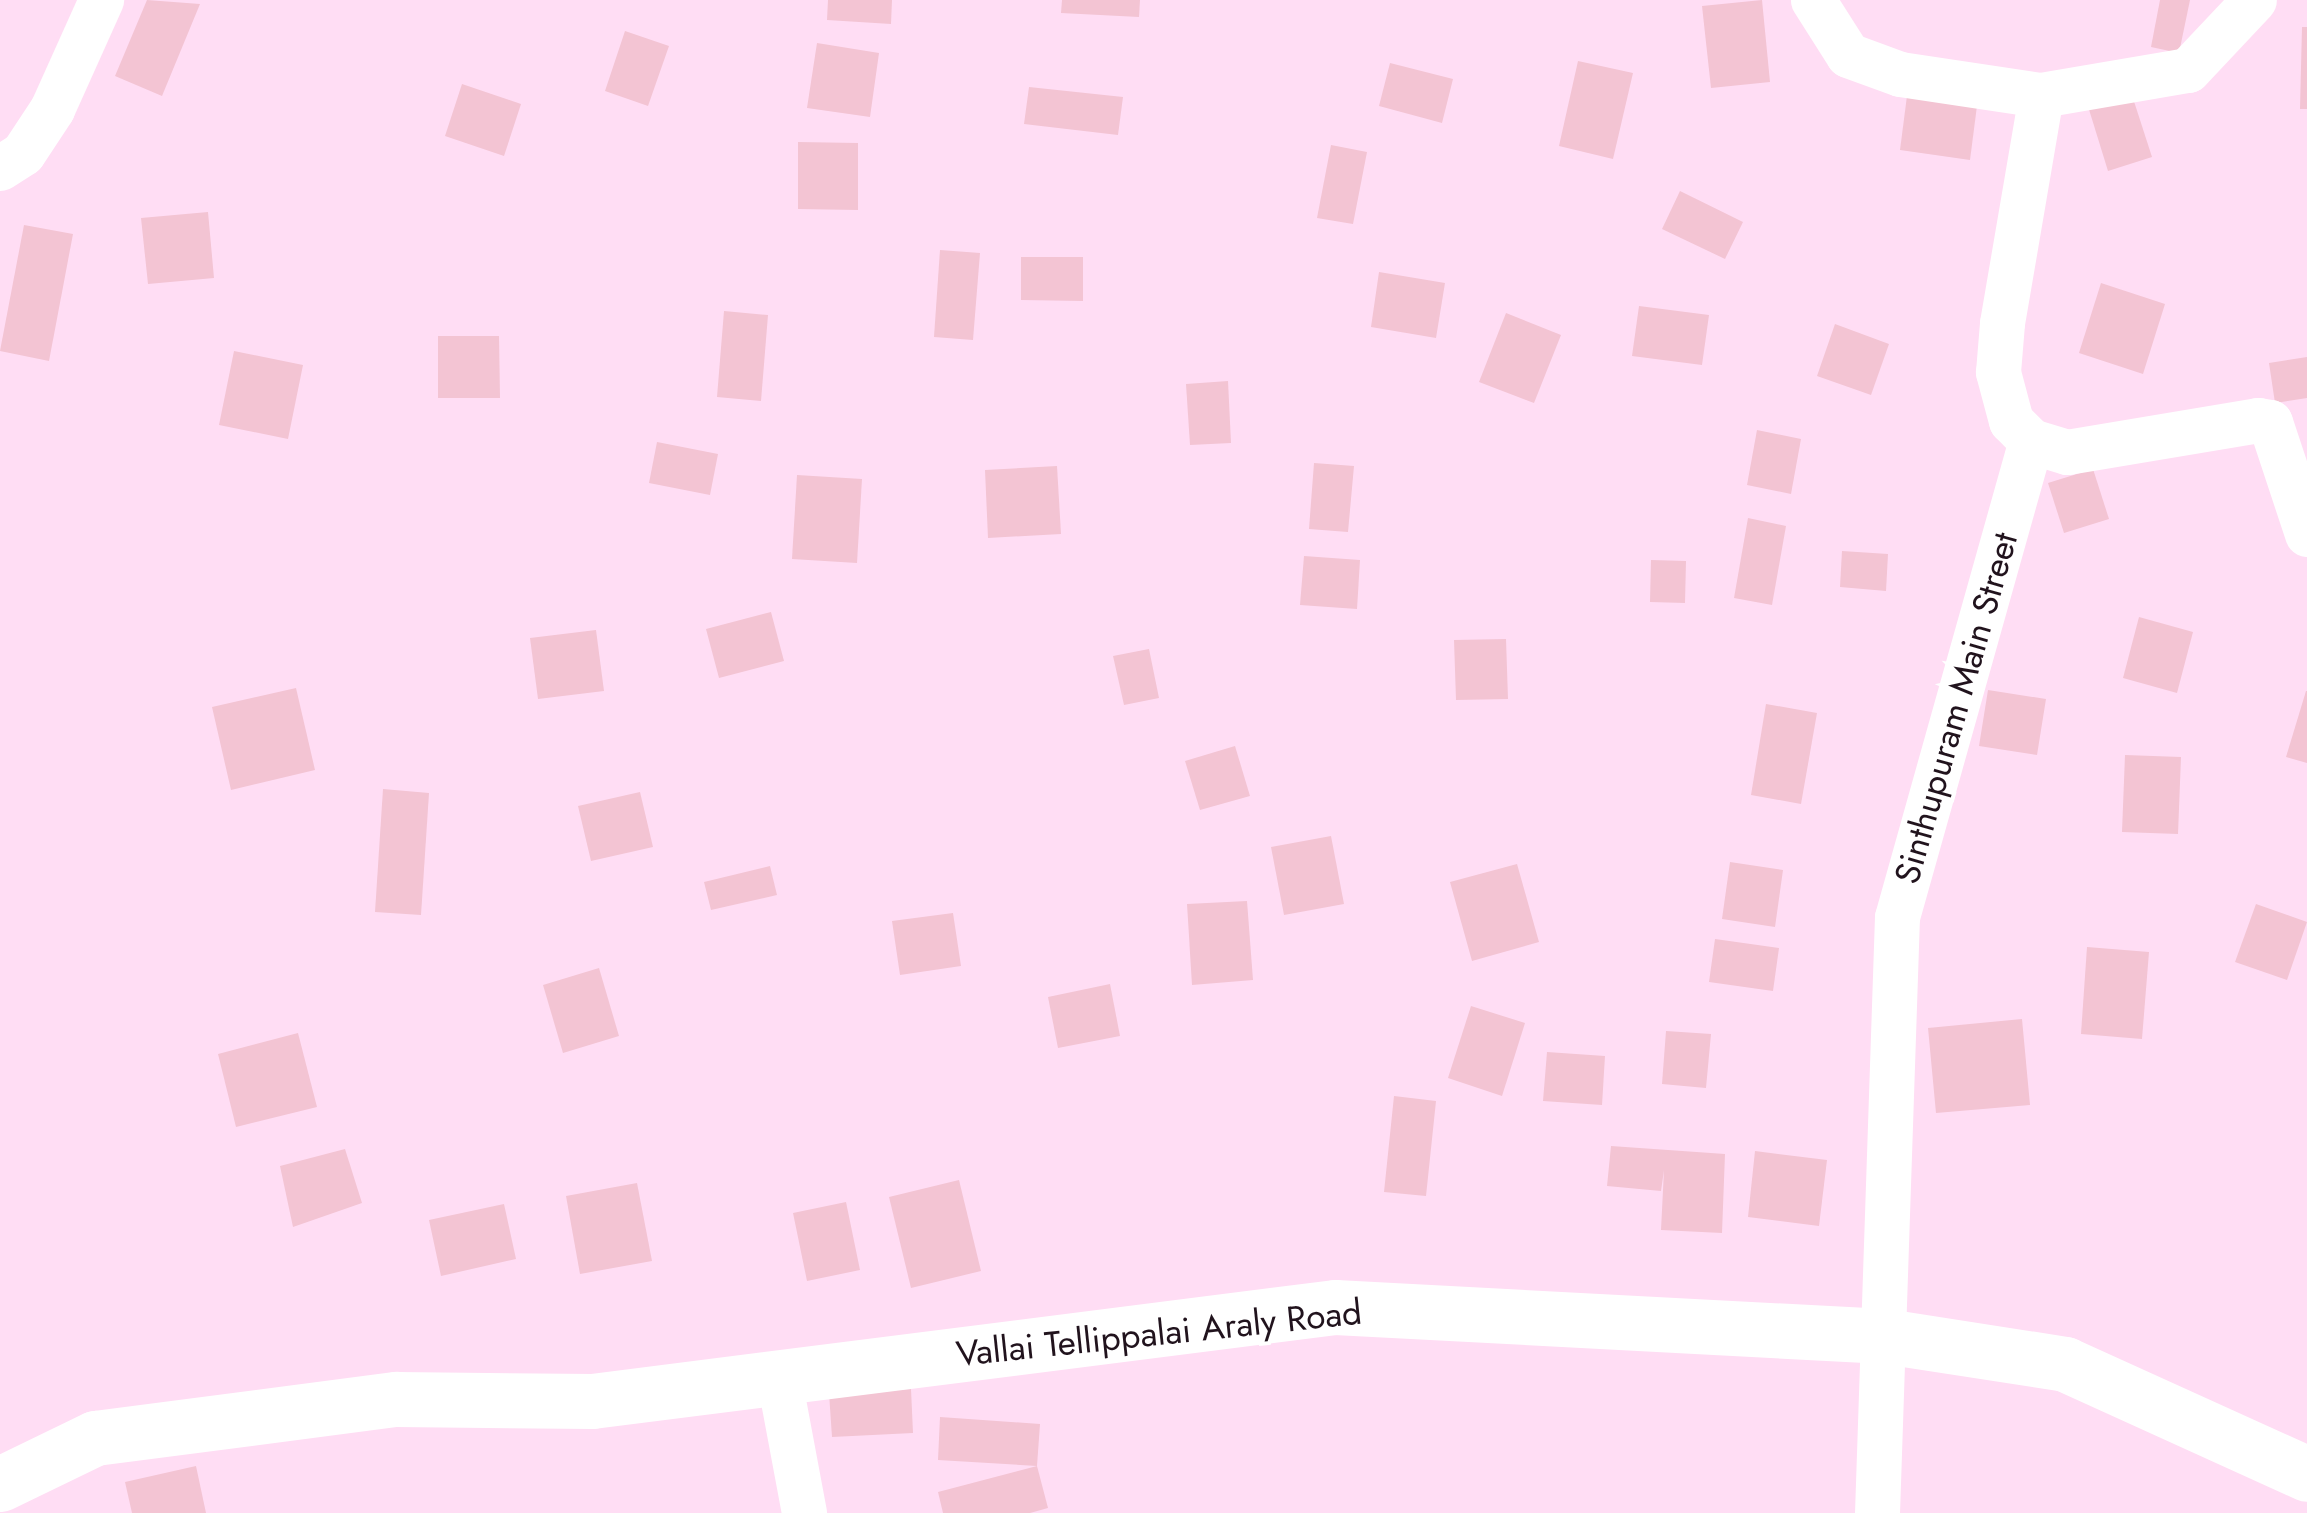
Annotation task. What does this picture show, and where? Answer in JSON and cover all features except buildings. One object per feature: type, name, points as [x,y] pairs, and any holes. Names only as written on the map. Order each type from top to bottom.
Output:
[{"type":"main road","name":"Vallai Tellippalai Araly Road","points":[[0,1484],[95,1438],[396,1399],[592,1401],[1336,1307],[1885,1336],[2065,1364],[2307,1474]]},
{"type":"street","points":[[0,168],[23,153],[52,109],[100,0]]},
{"type":"street","points":[[1814,0],[1848,56],[1900,74],[2041,95],[2188,70],[2254,0]]},
{"type":"street","points":[[2188,70],[2226,0]]},
{"type":"street","points":[[2041,95],[2002,323],[1998,372],[2011,421],[2031,442],[2067,452],[2270,422],[2307,534]]},
{"type":"street","name":"Sinthupuram Main Street","points":[[1876,1513],[1897,918],[2031,442]]},
{"type":"street","points":[[779,1379],[804,1513]]}]
